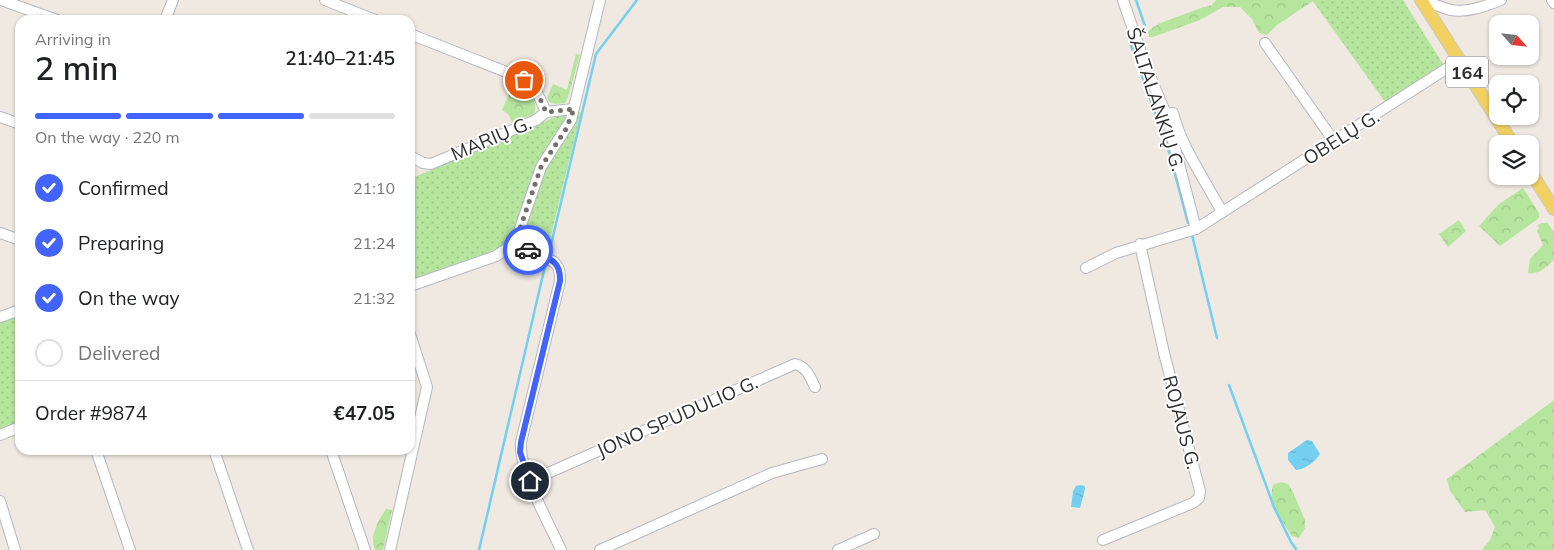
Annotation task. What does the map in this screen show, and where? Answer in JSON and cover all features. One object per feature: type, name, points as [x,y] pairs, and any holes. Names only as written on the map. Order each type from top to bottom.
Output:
[{"type":"main road","name":"164","points":[[1423,2],[1507,135]]},
{"type":"main road","points":[[1539,185],[1554,209]]},
{"type":"street","points":[[1,0],[43,15]]},
{"type":"street","points":[[167,15],[172,0]]},
{"type":"street","points":[[325,0],[362,15]]},
{"type":"street","points":[[415,284],[496,256],[515,243],[541,167],[566,129],[574,109],[600,0]]},
{"type":"street","name":"ŠALTALANKIŲ G.","points":[[1123,0],[1145,64],[1166,114],[1196,229]]},
{"type":"street","points":[[1423,2],[1461,11],[1479,8],[1501,0]]},
{"type":"street","points":[[415,36],[524,80],[538,92],[546,112]]},
{"type":"street","points":[[1265,43],[1334,141]]},
{"type":"street","name":"OBELŲ G.","points":[[1196,229],[1460,60]]},
{"type":"street","name":"MARIŲ G.","points":[[415,159],[423,163],[431,164],[536,120],[546,112],[574,109]]},
{"type":"street","points":[[1166,114],[1173,113],[1187,148],[1222,212]]},
{"type":"street","points":[[0,117],[15,122]]},
{"type":"street","points":[[1086,268],[1116,252],[1196,229]]},
{"type":"street","points":[[0,233],[15,238]]},
{"type":"street","points":[[515,243],[554,262],[559,267],[560,281],[520,452],[530,481],[561,550]]},
{"type":"street","name":"ROJAUS G.","points":[[1104,540],[1193,503],[1199,498],[1200,491],[1164,353],[1140,244]]},
{"type":"street","points":[[0,317],[15,312]]},
{"type":"street","points":[[415,350],[427,387],[415,440]]},
{"type":"street","name":"JONO SPUDULIO G.","points":[[530,481],[795,364],[802,366],[807,371],[816,387]]},
{"type":"street","points":[[0,435],[15,429]]},
{"type":"street","points":[[98,455],[130,550]]},
{"type":"street","points":[[216,455],[248,550]]},
{"type":"street","points":[[333,455],[366,550]]},
{"type":"street","points":[[390,550],[412,455]]},
{"type":"street","points":[[600,550],[772,473],[822,459]]},
{"type":"street","points":[[0,501],[15,550]]},
{"type":"street","points":[[838,550],[874,534]]},
{"type":"green space","points":[[1216,0],[1313,1],[1277,25],[1267,35],[1259,33],[1252,19],[1240,7],[1223,7],[1200,20],[1149,37],[1148,31],[1158,24],[1212,5]]},
{"type":"green space","points":[[1312,0],[1403,0],[1446,69],[1388,106]]},
{"type":"green space","points":[[576,54],[580,55],[565,103],[555,104],[549,102],[547,98],[553,84],[567,90]]},
{"type":"green space","points":[[512,87],[530,96],[535,103],[535,108],[534,114],[512,123],[509,115],[502,110]]},
{"type":"green space","points":[[581,112],[547,252],[526,244],[522,233],[536,191],[549,162],[577,113]]},
{"type":"green space","points":[[560,115],[566,117],[567,121],[539,163],[518,223],[505,243],[496,251],[415,279],[415,177]]},
{"type":"green space","points":[[1523,188],[1539,213],[1539,218],[1500,246],[1479,226],[1499,204]]},
{"type":"green space","points":[[1459,220],[1466,231],[1448,247],[1439,234]]},
{"type":"green space","points":[[1548,223],[1554,233],[1554,260],[1539,272],[1528,273],[1530,259],[1543,245],[1537,231],[1539,228],[1537,225]]},
{"type":"green space","points":[[15,316],[15,424],[0,429],[0,321]]},
{"type":"green space","points":[[1554,400],[1554,550],[1482,550],[1490,540],[1495,527],[1485,510],[1465,512],[1450,491],[1447,479]]},
{"type":"green space","points":[[1281,482],[1288,484],[1292,490],[1305,520],[1305,528],[1299,538],[1292,536],[1280,518],[1272,499],[1273,485]]},
{"type":"green space","points":[[386,509],[392,510],[383,550],[375,550],[373,545],[374,534],[377,524]]},
{"type":"water","points":[[1307,440],[1312,441],[1320,454],[1310,465],[1296,470],[1288,460],[1288,453]]},
{"type":"water","points":[[1076,486],[1085,486],[1085,489],[1080,508],[1071,507],[1073,491]]},
{"type":"waterway","points":[[550,249],[596,54],[637,0]]},
{"type":"waterway","points":[[1136,0],[1145,26],[1141,30]]},
{"type":"waterway","points":[[1128,37],[1169,152],[1188,223]]},
{"type":"waterway","points":[[1192,235],[1217,338]]},
{"type":"waterway","points":[[479,550],[545,266]]},
{"type":"waterway","points":[[1229,385],[1274,507],[1296,549]]},
{"type":"way so far","points":[[524,80],[538,92],[546,112],[574,109],[566,129],[541,167],[530,196],[515,243],[528,250]]},
{"type":"route","points":[[528,250],[554,262],[559,267],[560,274],[560,281],[521,442],[520,452],[530,481]]}]
